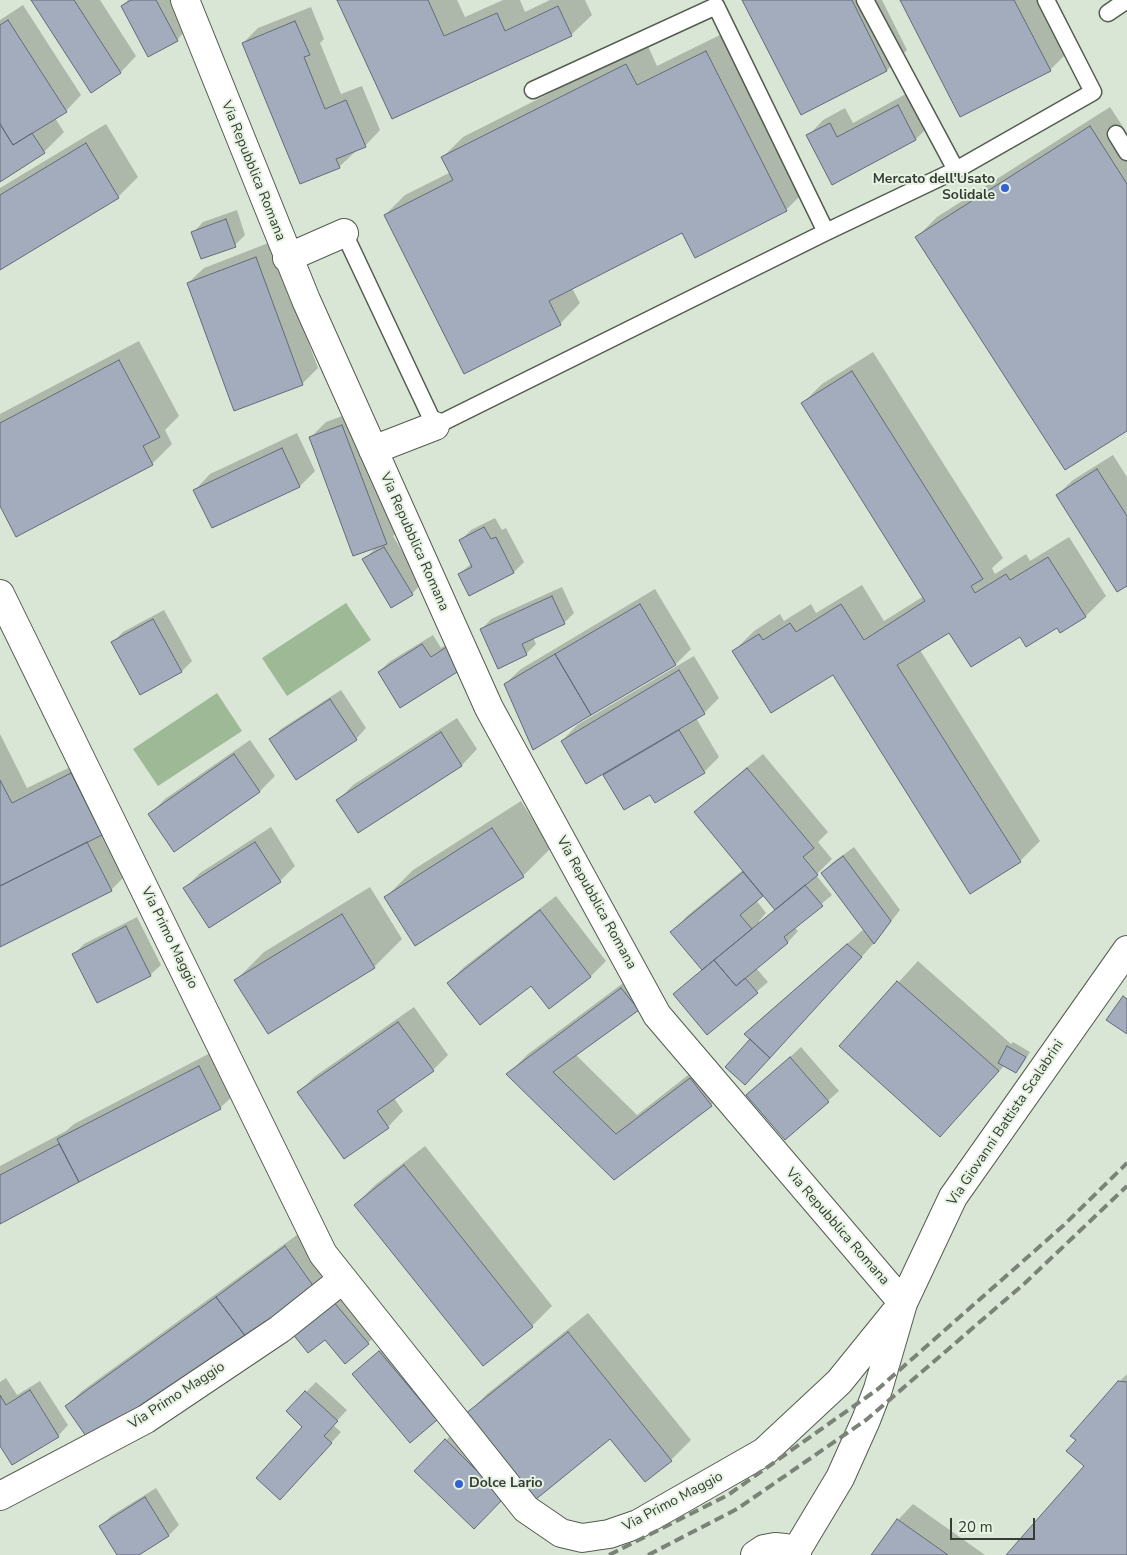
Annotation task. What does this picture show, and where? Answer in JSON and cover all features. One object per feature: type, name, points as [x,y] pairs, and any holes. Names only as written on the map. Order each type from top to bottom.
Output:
[{"type":"street","name":"Via Repubblica Romana","points":[[185,0],[287,258],[489,708],[657,1015],[903,1303]]},
{"type":"street","points":[[287,258],[344,233]]},
{"type":"street","points":[[373,450],[435,426]]},
{"type":"street","name":"Via Primo Maggio","points":[[0,594],[323,1254],[526,1509],[561,1533],[582,1538],[609,1534],[638,1524],[764,1452],[839,1382],[903,1303]]},
{"type":"street","name":"Via Giovanni Battista Scalabrini","points":[[796,1554],[840,1478],[866,1420],[878,1390],[903,1303],[953,1197],[1127,950]]},
{"type":"street","name":"Via Primo Maggio","points":[[0,1496],[146,1419],[280,1329],[343,1279]]},
{"type":"street","points":[[755,1555],[764,1549],[775,1547],[785,1548],[796,1554]]},
{"type":"lane","points":[[865,0],[956,170]]},
{"type":"lane","points":[[344,233],[435,426],[826,232],[956,170],[1093,92],[1046,0]]},
{"type":"lane","points":[[1108,13],[1127,0]]},
{"type":"lane","points":[[533,90],[715,3],[826,232]]},
{"type":"lane","points":[[1116,134],[1127,152]]},
{"type":"green space","points":[[346,603],[371,640],[287,696],[262,658]]},
{"type":"green space","points":[[217,693],[242,731],[158,786],[133,749]]},
{"type":"building","points":[[31,0],[74,0],[121,73],[91,93]]},
{"type":"building","points":[[131,0],[156,0],[178,41],[148,57],[121,6]]},
{"type":"building","points":[[337,0],[428,0],[444,36],[497,13],[505,31],[558,6],[572,36],[392,119]]},
{"type":"building","points":[[742,0],[852,0],[887,71],[801,115]]},
{"type":"building","points":[[900,0],[1014,0],[1051,71],[960,117]]},
{"type":"building","points":[[8,20],[67,112],[13,145],[0,124],[0,25]]},
{"type":"building","points":[[295,21],[310,55],[304,57],[325,109],[346,100],[366,147],[336,159],[340,168],[300,184],[242,43]]},
{"type":"building","points":[[706,51],[787,211],[695,258],[682,233],[549,301],[561,325],[464,374],[384,215],[453,180],[441,157],[626,64],[637,85]]},
{"type":"building","points":[[898,105],[916,140],[832,185],[806,135],[830,123],[837,137]]},
{"type":"building","points":[[0,124],[13,145],[32,133],[45,153],[0,182]]},
{"type":"building","points":[[1090,126],[1127,184],[1127,431],[1065,470],[915,237]]},
{"type":"building","points":[[86,143],[119,198],[0,270],[0,195]]},
{"type":"building","points":[[226,219],[236,247],[201,259],[191,232]]},
{"type":"building","points":[[256,257],[303,385],[234,411],[187,283]]},
{"type":"building","points":[[119,360],[160,437],[143,446],[153,465],[16,537],[0,506],[0,423]]},
{"type":"building","points":[[852,371],[983,579],[971,586],[975,593],[1006,574],[1010,580],[1048,557],[1086,617],[1060,633],[1057,628],[1026,647],[1020,637],[971,667],[949,633],[897,665],[1021,862],[970,894],[833,675],[771,713],[732,651],[759,634],[763,640],[790,623],[796,632],[841,604],[864,640],[925,601],[801,403]]},
{"type":"building","points":[[342,425],[387,544],[353,556],[309,437]]},
{"type":"building","points":[[282,448],[300,487],[212,528],[193,490]]},
{"type":"building","points":[[1097,469],[1127,516],[1127,586],[1117,592],[1056,495]]},
{"type":"building","points":[[484,527],[491,539],[496,537],[514,573],[469,596],[458,574],[472,567],[459,540]]},
{"type":"building","points":[[384,547],[413,595],[391,608],[362,559]]},
{"type":"building","points":[[552,596],[565,624],[522,644],[527,655],[498,669],[480,629]]},
{"type":"building","points":[[640,604],[676,665],[591,715],[555,654]]},
{"type":"building","points":[[153,619],[182,672],[140,695],[111,642]]},
{"type":"building","points":[[422,644],[431,657],[448,646],[462,669],[400,708],[378,672]]},
{"type":"building","points":[[555,654],[591,715],[533,750],[504,684]]},
{"type":"building","points":[[679,670],[705,714],[586,784],[561,741]]},
{"type":"building","points":[[330,699],[357,740],[296,780],[269,739]]},
{"type":"building","points":[[679,730],[705,773],[655,803],[650,795],[624,810],[603,775]]},
{"type":"building","points":[[441,732],[462,766],[358,833],[336,800]]},
{"type":"building","points":[[234,754],[260,792],[174,852],[148,814]]},
{"type":"building","points":[[747,768],[814,848],[803,857],[818,875],[775,910],[694,812]]},
{"type":"building","points":[[71,773],[102,835],[0,886],[0,780],[12,803]]},
{"type":"building","points":[[492,828],[524,877],[415,946],[384,897]]},
{"type":"building","points":[[87,842],[112,891],[0,947],[0,886]]},
{"type":"building","points":[[255,842],[281,882],[209,928],[183,888]]},
{"type":"building","points":[[843,856],[891,921],[874,944],[821,873]]},
{"type":"building","points":[[743,872],[763,896],[740,915],[752,929],[702,970],[670,932]]},
{"type":"building","points":[[805,885],[823,906],[784,937],[788,943],[736,986],[714,960]]},
{"type":"building","points":[[540,910],[591,977],[549,1009],[531,986],[480,1025],[447,983]]},
{"type":"building","points":[[342,914],[375,968],[268,1034],[234,980]]},
{"type":"building","points":[[126,926],[151,976],[97,1003],[72,954]]},
{"type":"building","points":[[847,944],[862,957],[770,1058],[744,1034]]},
{"type":"building","points":[[714,960],[736,986],[745,978],[758,993],[707,1035],[673,994]]},
{"type":"building","points":[[897,981],[999,1071],[940,1137],[839,1046]]},
{"type":"building","points":[[621,988],[639,1010],[553,1072],[616,1134],[690,1078],[712,1106],[614,1180],[506,1074]]},
{"type":"building","points":[[1123,996],[1127,999],[1127,1034],[1106,1020]]},
{"type":"building","points":[[398,1022],[434,1071],[377,1111],[389,1128],[344,1159],[297,1092]]},
{"type":"building","points":[[750,1039],[770,1058],[745,1085],[725,1067]]},
{"type":"building","points":[[1007,1046],[1026,1057],[1016,1073],[998,1063]]},
{"type":"building","points":[[790,1057],[829,1102],[785,1140],[746,1095]]},
{"type":"building","points":[[199,1066],[221,1109],[79,1182],[57,1139]]},
{"type":"building","points":[[59,1144],[79,1182],[0,1224],[0,1175]]},
{"type":"building","points":[[404,1165],[533,1327],[483,1366],[354,1205]]},
{"type":"building","points":[[285,1246],[314,1287],[246,1337],[216,1297]]},
{"type":"building","points":[[216,1297],[246,1337],[141,1413],[88,1439],[65,1406]]},
{"type":"building","points":[[332,1300],[369,1344],[345,1364],[325,1340],[308,1353],[292,1333]]},
{"type":"building","points":[[568,1332],[672,1461],[645,1482],[610,1439],[535,1500],[465,1414]]},
{"type":"building","points":[[379,1351],[437,1420],[410,1443],[352,1374]]},
{"type":"building","points":[[1118,1381],[1127,1382],[1127,1555],[1006,1555],[1084,1466],[1066,1451],[1076,1440],[1070,1436]]},
{"type":"building","points":[[30,1390],[59,1437],[12,1465],[0,1446],[0,1395],[6,1405]]},
{"type":"building","points":[[305,1391],[338,1421],[324,1436],[332,1443],[280,1500],[256,1478],[302,1427],[286,1411]]},
{"type":"building","name":"Dolce Lario","points":[[445,1439],[504,1498],[474,1529],[414,1471]]},
{"type":"building","points":[[145,1497],[169,1536],[139,1555],[117,1555],[99,1526]]},
{"type":"building","points":[[897,1519],[948,1555],[871,1555]]},
{"type":"railway","points":[[609,1555],[728,1495],[878,1389],[1064,1225],[1127,1163]]},
{"type":"railway","points":[[648,1555],[737,1509],[866,1420],[1025,1283],[1127,1186]]},
{"type":"place","name":"Mercato dell'Usato Solidale","points":[[1005,188]]},
{"type":"place","name":"Dolce Lario","points":[[459,1484]]}]
